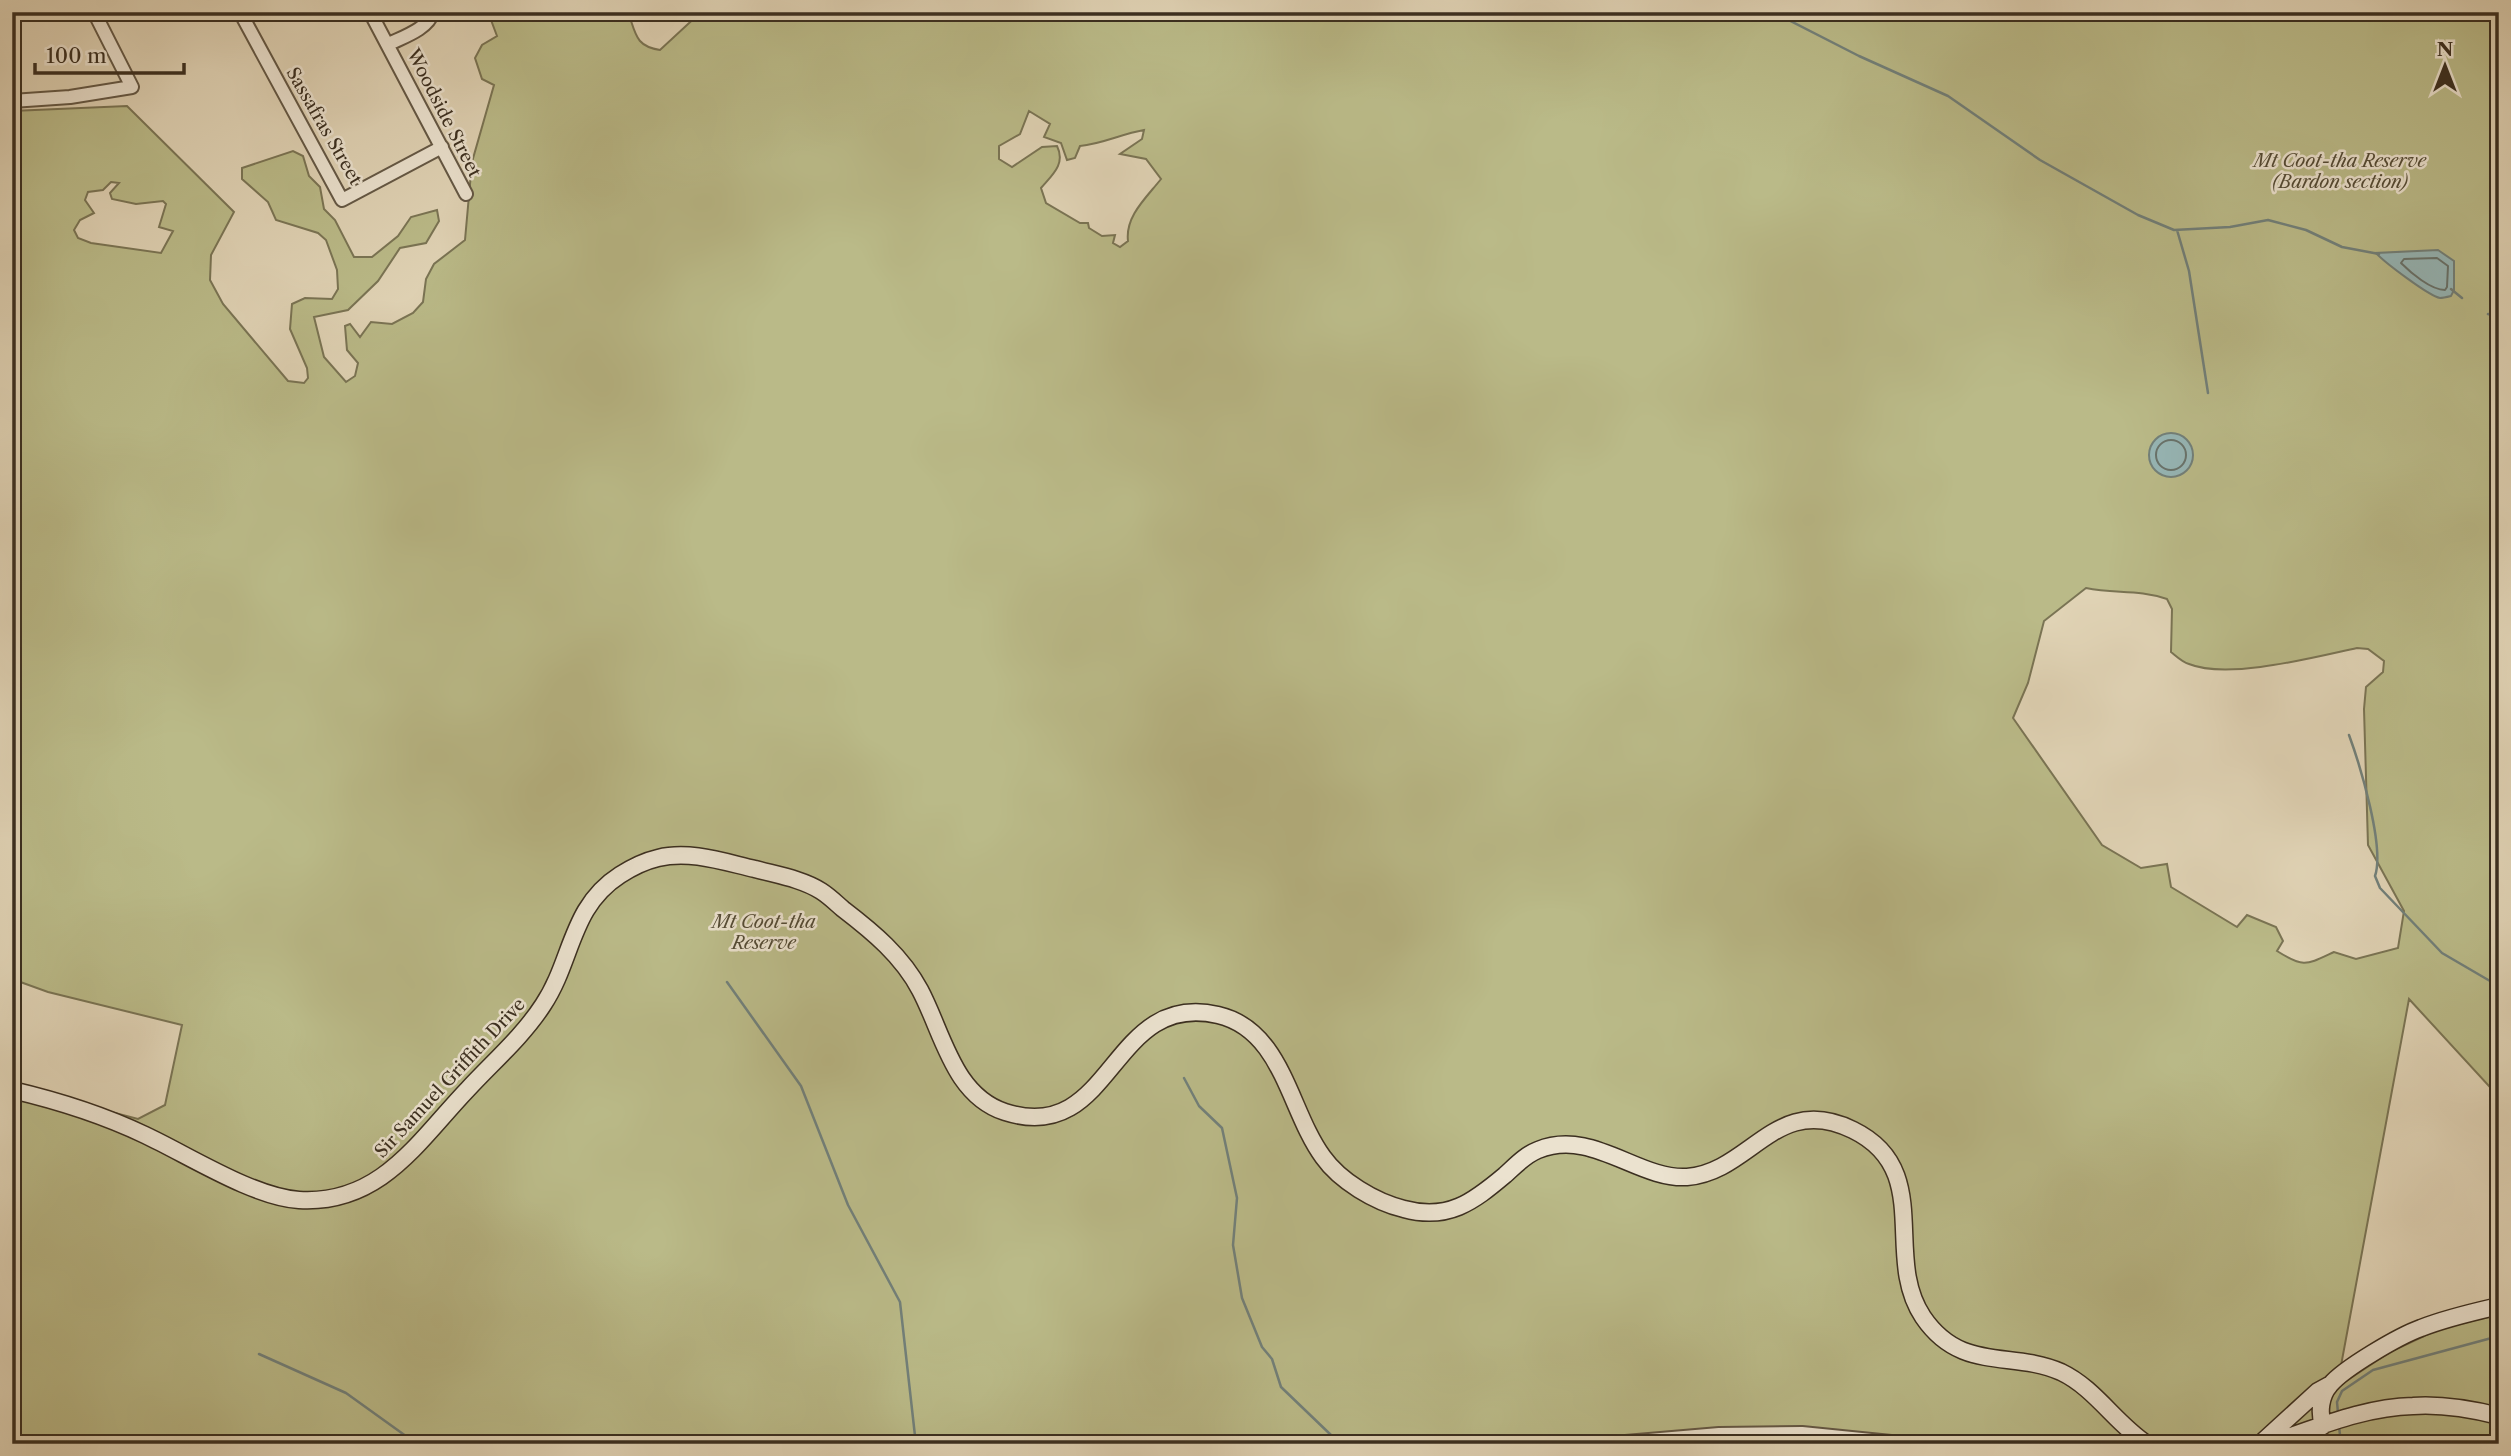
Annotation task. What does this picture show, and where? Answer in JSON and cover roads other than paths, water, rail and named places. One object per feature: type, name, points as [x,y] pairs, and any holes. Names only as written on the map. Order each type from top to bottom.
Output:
[{"type":"main road","name":"Sir Samuel Griffith Drive","points":[[12,1090],[99,1114],[272,1195],[309,1200],[326,1199],[355,1191],[372,1184],[406,1159],[450,1107],[528,1026],[549,995],[580,919],[599,891],[627,871],[658,858],[689,855],[704,857],[787,877],[821,891],[877,935],[894,952],[920,989],[963,1082],[980,1099],[991,1105],[1013,1114],[1057,1114],[1082,1102],[1135,1038],[1156,1023],[1195,1012],[1224,1016],[1249,1031],[1273,1058],[1312,1139],[1328,1165],[1353,1184],[1392,1206],[1407,1210],[1436,1213],[1463,1206],[1477,1199],[1522,1159],[1539,1150],[1560,1144],[1583,1145],[1674,1177],[1690,1177],[1722,1167],[1768,1133],[1784,1126],[1819,1120],[1850,1128],[1884,1154],[1898,1179],[1904,1207],[1908,1284],[1927,1324],[1942,1339],[1966,1352],[2053,1369],[2066,1375],[2077,1381],[2147,1444]]},
{"type":"main road","points":[[2260,1444],[2318,1391],[2400,1337],[2499,1306]]},
{"type":"main road","points":[[2329,1385],[2321,1405],[2334,1423]]},
{"type":"main road","points":[[2267,1444],[2386,1409],[2414,1405],[2468,1409],[2499,1416]]},
{"type":"street","points":[[12,101],[70,97],[132,87],[93,12]]},
{"type":"street","name":"Sassafras Street","points":[[240,12],[342,200],[442,147]]},
{"type":"street","name":"Woodside Street","points":[[370,12],[466,194]]},
{"type":"street","points":[[389,44],[423,26],[431,19],[433,12]]},
{"type":"street","points":[[2311,1444],[2334,1423]]},
{"type":"street","points":[[1602,1444],[1719,1434],[1802,1433],[1911,1444]]},
{"type":"water","points":[[2438,250],[2454,261],[2454,290],[2451,296],[2441,298],[2417,285],[2376,253]]},
{"type":"water","points":[[2171,433],[2180,434],[2187,439],[2192,446],[2192,464],[2187,471],[2180,476],[2171,477],[2162,476],[2155,471],[2150,464],[2149,455],[2150,446],[2155,439],[2162,434]]},
{"type":"waterway","points":[[1773,12],[1859,56],[1948,96],[2040,160],[2138,215],[2174,230],[2230,227],[2268,220],[2306,230],[2342,247],[2379,254]]},
{"type":"waterway","points":[[2177,230],[2189,271],[2208,393]]},
{"type":"waterway","points":[[2451,289],[2462,298]]},
{"type":"waterway","points":[[2488,314],[2499,317]]},
{"type":"waterway","points":[[2349,735],[2365,785],[2374,827],[2377,846],[2375,876],[2380,888],[2442,953],[2490,981],[2499,990]]},
{"type":"waterway","points":[[727,982],[801,1086],[848,1205],[900,1302],[915,1436],[919,1444]]},
{"type":"waterway","points":[[1184,1078],[1199,1106],[1222,1128],[1237,1198],[1233,1245],[1242,1298],[1262,1347],[1272,1359],[1281,1387],[1331,1435],[1351,1444]]},
{"type":"waterway","points":[[2338,1413],[2337,1402],[2342,1391],[2373,1370],[2499,1336]]},
{"type":"waterway","points":[[259,1354],[346,1393],[417,1444]]},
{"type":"waterway","points":[[2339,1426],[2341,1444]]},
{"type":"waterway","points":[[1513,1444],[1523,1444]]},
{"type":"park label","name":"Mt Coot-tha Reserve (Bardon section)","points":[[2340,171]]},
{"type":"park label","name":"Mt Coot-tha Reserve","points":[[764,932]]}]
